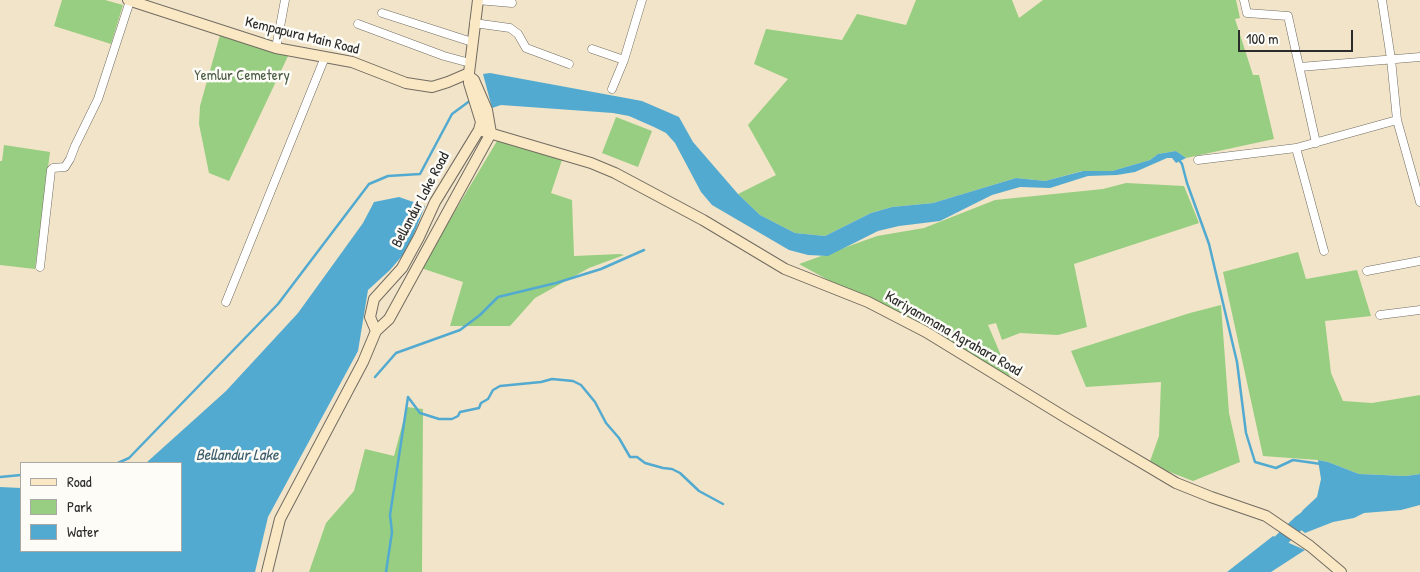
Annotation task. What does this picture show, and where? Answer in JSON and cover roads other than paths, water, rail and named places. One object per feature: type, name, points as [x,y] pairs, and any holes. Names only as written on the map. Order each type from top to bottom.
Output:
[{"type":"street","points":[[40,267],[51,170],[53,168],[65,167],[98,99],[129,0]]},
{"type":"street","name":"Kempapura Main Road","points":[[129,0],[276,48],[352,62],[406,83],[432,87],[470,75]]},
{"type":"street","points":[[276,48],[285,0]]},
{"type":"street","points":[[483,124],[470,75],[474,23],[478,0],[512,3]]},
{"type":"street","points":[[612,89],[624,60],[642,0]]},
{"type":"street","points":[[1244,0],[1247,13],[1288,16],[1316,143]]},
{"type":"street","points":[[1382,0],[1391,59],[1397,120],[1420,202]]},
{"type":"street","points":[[382,13],[472,42]]},
{"type":"street","points":[[474,23],[510,28],[518,34],[526,48],[570,64]]},
{"type":"street","points":[[358,24],[444,56],[470,75]]},
{"type":"street","points":[[592,49],[624,60]]},
{"type":"street","points":[[226,302],[325,57]]},
{"type":"street","points":[[1300,67],[1420,57]]},
{"type":"street","points":[[1198,160],[1296,148],[1397,120]]},
{"type":"street","name":"Bellandur Lake Road","points":[[267,572],[280,519],[363,362],[376,331],[389,319],[490,133],[483,124],[435,202],[420,237],[402,268],[374,299],[370,317],[376,331]]},
{"type":"street","name":"Kariyammana Agrahara Road","points":[[490,133],[591,163],[614,173],[703,220],[785,269],[868,302],[926,332],[1027,395],[1176,482],[1211,497],[1266,516],[1310,546],[1341,572]]},
{"type":"street","points":[[1296,148],[1324,251]]},
{"type":"street","points":[[1367,271],[1420,261]]},
{"type":"street","points":[[1380,315],[1420,310]]},
{"type":"water","points":[[490,73],[642,101],[679,117],[693,142],[738,194],[760,215],[795,233],[825,236],[871,213],[892,207],[933,203],[1016,178],[1045,181],[1083,171],[1112,171],[1150,160],[1158,154],[1176,151],[1186,158],[1176,163],[1172,158],[1167,158],[1135,172],[1088,176],[1050,188],[1020,187],[992,195],[940,221],[899,226],[878,231],[828,256],[808,255],[789,250],[712,205],[701,192],[675,143],[666,133],[629,116],[613,113],[501,105],[492,108],[483,74]]},
{"type":"water","name":"Bellandur Lake","points":[[399,197],[425,206],[408,249],[390,270],[368,290],[358,351],[268,517],[255,572],[0,572],[0,487],[20,488],[20,552],[182,552],[182,462],[147,462],[226,391],[298,313],[363,223],[374,202]]},
{"type":"water","points":[[1318,460],[1359,474],[1406,476],[1420,474],[1420,505],[1401,510],[1364,513],[1354,518],[1333,522],[1305,533],[1294,524],[1303,510],[1317,497],[1321,479]]},
{"type":"water","points":[[1273,536],[1305,550],[1271,572],[1227,572]]},
{"type":"waterway","points":[[120,462],[129,458],[278,304],[369,184],[388,176],[420,174],[452,114],[471,100]]},
{"type":"waterway","points":[[1179,160],[1209,244],[1237,362],[1246,433],[1255,462],[1276,468],[1293,460],[1321,464]]},
{"type":"waterway","points":[[375,377],[396,353],[460,330],[480,315],[498,297],[556,283],[601,269],[644,250]]},
{"type":"waterway","points":[[408,397],[420,413],[439,419],[452,419],[458,416],[460,412],[479,408],[481,403],[488,399],[493,390],[500,386],[541,382],[552,379],[573,381],[581,385],[595,402],[606,423],[619,438],[630,457],[637,457],[645,463],[672,469],[680,473],[699,491],[723,504]]},
{"type":"waterway","points":[[386,572],[392,532],[390,515],[408,397]]},
{"type":"waterway","points":[[0,477],[20,475]]},
{"type":"waterway","points":[[1239,572],[1274,547],[1310,515]]},
{"type":"park label","name":"Yemlur Cemetery","points":[[242,76]]}]
